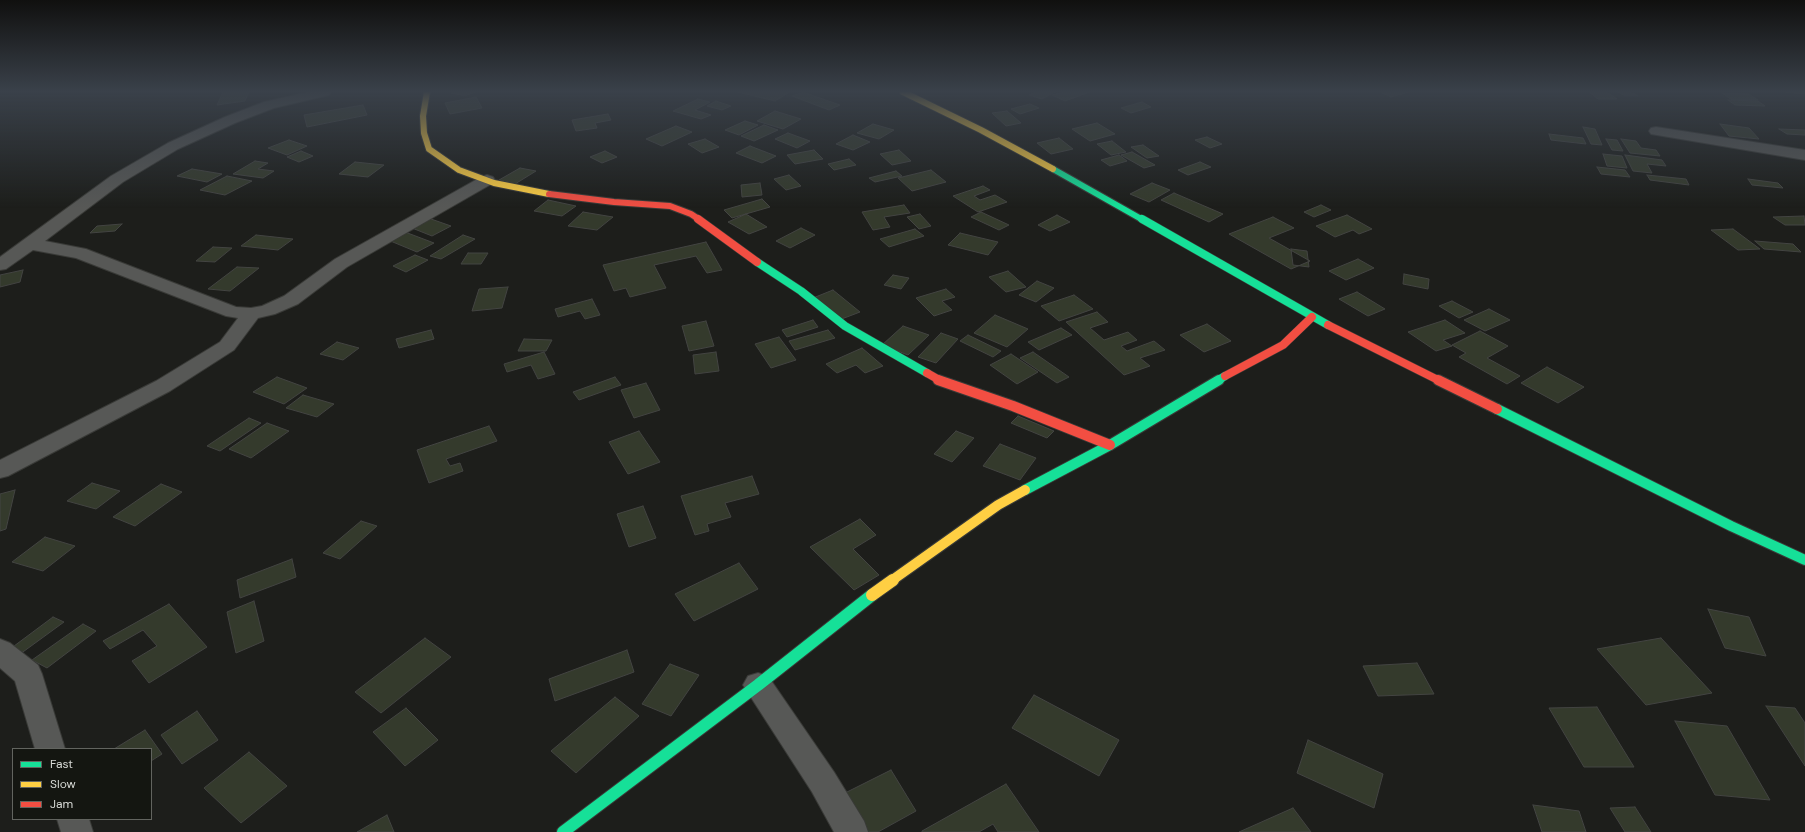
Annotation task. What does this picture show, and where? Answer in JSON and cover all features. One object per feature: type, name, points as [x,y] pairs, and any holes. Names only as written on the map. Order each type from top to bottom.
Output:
[{"type":"street","points":[[0,265],[116,179],[173,146],[207,131]]},
{"type":"street","points":[[424,131],[429,148],[459,170],[486,180],[554,195],[614,202],[670,206],[691,214],[749,257],[801,291],[845,326],[939,380],[1013,406],[1110,445]]},
{"type":"street","points":[[981,131],[1096,191],[1312,317],[1731,526],[1805,560]]},
{"type":"street","points":[[1656,132],[1805,155]]},
{"type":"street","points":[[30,244],[80,253],[233,312],[252,314],[268,310],[291,300],[341,263],[486,180]]},
{"type":"street","points":[[0,470],[163,386],[227,346],[252,314]]},
{"type":"street","points":[[563,832],[758,685],[871,596],[998,505],[1110,445],[1221,378],[1282,345],[1312,317]]},
{"type":"street","points":[[0,651],[28,674],[50,748]]},
{"type":"street","points":[[758,685],[823,782],[852,832]]},
{"type":"street","points":[[73,820],[77,832]]},
{"type":"building","points":[[665,131],[692,132],[662,146],[646,139]]},
{"type":"building","points":[[727,131],[747,131],[739,135]]},
{"type":"building","points":[[752,131],[776,131],[754,141],[741,136]]},
{"type":"building","points":[[861,131],[893,131],[879,139],[857,133]]},
{"type":"building","points":[[1075,131],[1110,131],[1115,134],[1090,141]]},
{"type":"building","points":[[1585,131],[1596,131],[1602,145],[1591,144]]},
{"type":"building","points":[[1725,131],[1752,131],[1759,139],[1729,136]]},
{"type":"building","points":[[1782,131],[1805,131],[1805,135],[1787,134]]},
{"type":"building","points":[[788,133],[810,141],[797,148],[775,139]]},
{"type":"building","points":[[1549,134],[1583,138],[1586,144],[1551,140]]},
{"type":"building","points":[[853,135],[870,142],[853,150],[836,144]]},
{"type":"building","points":[[1207,137],[1222,144],[1210,148],[1195,140]]},
{"type":"building","points":[[1059,138],[1073,149],[1051,154],[1037,143]]},
{"type":"building","points":[[705,139],[719,147],[702,153],[688,144]]},
{"type":"building","points":[[1606,139],[1617,140],[1623,151],[1612,150]]},
{"type":"building","points":[[1621,139],[1636,141],[1641,148],[1656,150],[1660,156],[1630,153]]},
{"type":"building","points":[[289,140],[307,146],[287,155],[268,148]]},
{"type":"building","points":[[1112,141],[1126,152],[1111,155],[1097,144]]},
{"type":"building","points":[[1143,145],[1159,156],[1147,158],[1131,147]]},
{"type":"building","points":[[750,146],[776,156],[762,163],[736,153]]},
{"type":"building","points":[[814,150],[823,159],[795,164],[787,155]]},
{"type":"building","points":[[899,150],[911,161],[892,165],[880,154]]},
{"type":"building","points":[[301,151],[313,156],[299,162],[287,157]]},
{"type":"building","points":[[605,151],[617,157],[602,163],[590,157]]},
{"type":"building","points":[[1132,152],[1155,165],[1144,168],[1121,155]]},
{"type":"building","points":[[1603,154],[1622,156],[1627,168],[1607,166]]},
{"type":"building","points":[[1119,155],[1127,161],[1110,166],[1101,160]]},
{"type":"building","points":[[1625,155],[1662,160],[1666,166],[1647,164],[1652,173],[1633,171]]},
{"type":"building","points":[[849,159],[856,165],[834,170],[828,164]]},
{"type":"building","points":[[255,161],[268,163],[258,169],[274,171],[263,178],[233,174]]},
{"type":"building","points":[[355,162],[384,165],[368,177],[339,174]]},
{"type":"building","points":[[1200,162],[1211,167],[1188,175],[1178,170]]},
{"type":"building","points":[[1597,167],[1625,170],[1630,177],[1601,174]]},
{"type":"building","points":[[520,168],[536,171],[515,184],[499,180]]},
{"type":"building","points":[[192,169],[222,174],[207,182],[177,176]]},
{"type":"building","points":[[931,170],[946,182],[912,191],[898,178]]},
{"type":"building","points":[[896,171],[902,176],[875,182],[869,178]]},
{"type":"building","points":[[789,175],[801,186],[786,190],[774,179]]},
{"type":"building","points":[[1647,175],[1686,179],[1689,185],[1650,180]]},
{"type":"building","points":[[227,176],[252,181],[225,195],[200,190]]},
{"type":"building","points":[[1748,179],[1778,183],[1783,188],[1752,185]]},
{"type":"building","points":[[760,183],[762,195],[742,197],[741,185]]},
{"type":"building","points":[[1152,183],[1170,190],[1149,202],[1130,194]]},
{"type":"building","points":[[983,186],[990,190],[974,196],[980,200],[995,195],[1007,202],[978,212],[953,196]]},
{"type":"building","points":[[1174,193],[1223,214],[1209,222],[1161,200]]},
{"type":"building","points":[[762,199],[770,207],[732,218],[724,210]]},
{"type":"building","points":[[548,200],[576,206],[562,216],[534,211]]},
{"type":"building","points":[[904,205],[910,213],[884,217],[890,227],[873,230],[862,212]]},
{"type":"building","points":[[1321,205],[1331,210],[1314,217],[1304,212]]},
{"type":"building","points":[[583,212],[613,217],[597,230],[568,226]]},
{"type":"building","points":[[981,212],[1009,225],[999,230],[971,217]]},
{"type":"building","points":[[746,214],[767,227],[749,234],[728,222]]},
{"type":"building","points":[[920,214],[931,226],[919,229],[907,217]]},
{"type":"building","points":[[1057,215],[1070,222],[1050,231],[1038,225]]},
{"type":"building","points":[[1347,215],[1372,229],[1359,234],[1353,230],[1335,237],[1316,226]]},
{"type":"building","points":[[1804,216],[1805,225],[1785,225],[1773,217]]},
{"type":"building","points":[[1273,217],[1294,228],[1269,238],[1310,261],[1291,269],[1229,234]]},
{"type":"building","points":[[431,219],[451,226],[432,236],[412,228]]},
{"type":"building","points":[[122,224],[115,231],[90,233],[97,226]]},
{"type":"building","points":[[801,228],[815,235],[790,248],[776,241]]},
{"type":"building","points":[[915,229],[924,236],[889,247],[880,239]]},
{"type":"building","points":[[1733,229],[1760,249],[1738,250],[1711,230]]},
{"type":"building","points":[[405,232],[434,243],[417,252],[388,240]]},
{"type":"building","points":[[960,233],[998,242],[988,255],[948,245]]},
{"type":"building","points":[[256,235],[293,239],[278,250],[241,246]]},
{"type":"building","points":[[463,235],[475,239],[441,259],[430,256]]},
{"type":"building","points":[[1755,241],[1793,244],[1801,252],[1764,249]]},
{"type":"building","points":[[706,242],[722,270],[707,273],[696,256],[654,265],[666,288],[630,297],[626,288],[614,291],[603,265]]},
{"type":"building","points":[[213,247],[232,248],[215,262],[196,261]]},
{"type":"building","points":[[1291,249],[1307,251],[1309,267],[1293,265]]},
{"type":"building","points":[[468,253],[488,253],[481,264],[461,264]]},
{"type":"building","points":[[415,255],[428,260],[406,272],[393,266]]},
{"type":"building","points":[[1358,259],[1374,268],[1346,280],[1329,271]]},
{"type":"building","points":[[237,267],[259,268],[230,291],[208,289]]},
{"type":"building","points":[[23,270],[20,282],[0,287],[0,275]]},
{"type":"building","points":[[1008,271],[1026,287],[1006,292],[989,277]]},
{"type":"building","points":[[1404,274],[1429,279],[1428,289],[1403,284]]},
{"type":"building","points":[[893,275],[909,278],[901,289],[884,285]]},
{"type":"building","points":[[1037,281],[1054,288],[1036,302],[1019,295]]},
{"type":"building","points":[[508,287],[502,308],[472,311],[479,289]]},
{"type":"building","points":[[946,289],[955,297],[942,301],[952,310],[934,316],[916,298]]},
{"type":"building","points":[[833,290],[860,312],[839,320],[813,298]]},
{"type":"building","points":[[1357,292],[1385,309],[1368,316],[1339,299]]},
{"type":"building","points":[[1074,295],[1093,309],[1059,321],[1041,306]]},
{"type":"building","points":[[592,299],[600,315],[585,319],[580,311],[558,317],[555,309]]},
{"type":"building","points":[[1452,301],[1473,312],[1459,318],[1439,306]]},
{"type":"building","points":[[1489,309],[1510,320],[1485,331],[1464,320]]},
{"type":"building","points":[[1097,312],[1108,322],[1090,328],[1104,340],[1128,332],[1137,340],[1121,346],[1127,351],[1154,341],[1165,350],[1140,358],[1150,366],[1124,375],[1066,322]]},
{"type":"building","points":[[995,315],[1028,329],[1007,347],[974,333]]},
{"type":"building","points":[[813,320],[818,327],[787,337],[782,330]]},
{"type":"building","points":[[1445,320],[1465,333],[1443,340],[1452,346],[1436,351],[1408,332]]},
{"type":"building","points":[[706,321],[714,346],[689,351],[682,326]]},
{"type":"building","points":[[1207,324],[1231,341],[1204,352],[1180,335]]},
{"type":"building","points":[[903,326],[929,335],[908,355],[882,345]]},
{"type":"building","points":[[1061,328],[1072,335],[1039,350],[1028,342]]},
{"type":"building","points":[[431,330],[434,339],[399,348],[396,339]]},
{"type":"building","points":[[828,330],[835,338],[795,350],[789,341]]},
{"type":"building","points":[[1480,331],[1508,346],[1487,358],[1520,376],[1507,384],[1459,357],[1466,353],[1452,345]]},
{"type":"building","points":[[941,333],[958,339],[936,363],[918,357]]},
{"type":"building","points":[[968,335],[1001,351],[993,357],[960,341]]},
{"type":"building","points":[[779,337],[796,360],[771,368],[755,344]]},
{"type":"building","points":[[524,339],[552,340],[546,351],[518,351]]},
{"type":"building","points":[[337,342],[359,348],[343,360],[320,354]]},
{"type":"building","points":[[862,348],[883,366],[865,373],[856,365],[837,373],[826,364]]},
{"type":"building","points":[[544,352],[555,374],[538,379],[531,365],[507,372],[504,364]]},
{"type":"building","points":[[716,352],[719,371],[695,374],[693,355]]},
{"type":"building","points":[[1033,352],[1069,377],[1057,383],[1020,358]]},
{"type":"building","points":[[1011,354],[1038,372],[1017,384],[990,365]]},
{"type":"building","points":[[1547,367],[1584,387],[1558,403],[1521,383]]},
{"type":"building","points":[[277,377],[307,388],[284,404],[253,392]]},
{"type":"building","points":[[615,377],[621,385],[579,400],[573,392]]},
{"type":"building","points":[[646,383],[660,410],[634,418],[621,390]]},
{"type":"building","points":[[303,395],[334,404],[317,417],[286,408]]},
{"type":"building","points":[[1018,416],[1054,431],[1047,438],[1011,423]]},
{"type":"building","points":[[249,418],[261,423],[220,451],[207,446]]},
{"type":"building","points":[[267,423],[289,431],[251,458],[229,449]]},
{"type":"building","points":[[489,426],[497,441],[446,459],[450,466],[460,463],[463,471],[429,483],[417,450]]},
{"type":"building","points":[[639,431],[660,462],[628,474],[609,442]]},
{"type":"building","points":[[956,431],[974,438],[952,462],[934,454]]},
{"type":"building","points":[[1000,444],[1036,458],[1020,480],[983,466]]},
{"type":"building","points":[[752,476],[759,494],[725,503],[731,517],[707,524],[709,531],[695,535],[681,496]]},
{"type":"building","points":[[92,483],[120,491],[96,509],[67,501]]},
{"type":"building","points":[[161,484],[182,492],[135,526],[113,517]]},
{"type":"building","points":[[15,490],[6,529],[0,531],[0,494]]},
{"type":"building","points":[[643,506],[656,538],[629,547],[617,514]]},
{"type":"building","points":[[860,519],[876,535],[853,549],[879,575],[854,590],[810,547]]},
{"type":"building","points":[[361,521],[377,526],[340,559],[323,553]]},
{"type":"building","points":[[45,537],[75,546],[43,571],[12,562]]},
{"type":"building","points":[[292,559],[296,577],[240,598],[237,580]]},
{"type":"building","points":[[739,563],[758,589],[694,621],[675,594]]},
{"type":"building","points":[[254,601],[264,641],[236,653],[227,612]]},
{"type":"building","points":[[169,604],[207,647],[149,683],[132,661],[157,646],[143,630],[110,649],[103,641]]},
{"type":"building","points":[[1708,609],[1749,617],[1766,656],[1725,648]]},
{"type":"building","points":[[53,617],[64,622],[16,657],[6,652]]},
{"type":"building","points":[[83,624],[96,631],[47,668],[32,660]]},
{"type":"building","points":[[425,638],[451,657],[381,713],[355,692]]},
{"type":"building","points":[[1661,638],[1712,693],[1646,705],[1597,649]]},
{"type":"building","points":[[627,650],[634,672],[555,701],[549,679]]},
{"type":"building","points":[[1417,663],[1434,694],[1378,696],[1363,666]]},
{"type":"building","points":[[670,664],[699,675],[671,716],[642,704]]},
{"type":"building","points":[[1034,695],[1119,740],[1099,776],[1012,728]]},
{"type":"building","points":[[615,697],[639,716],[576,773],[551,751]]},
{"type":"building","points":[[1766,706],[1795,708],[1805,723],[1805,766]]},
{"type":"building","points":[[1597,707],[1634,767],[1584,767],[1549,708]]},
{"type":"building","points":[[406,708],[438,740],[405,766],[373,732]]},
{"type":"building","points":[[197,711],[218,740],[182,764],[161,735]]},
{"type":"building","points":[[1675,721],[1727,726],[1770,800],[1715,795]]},
{"type":"building","points":[[145,730],[162,754],[152,760],[152,748],[116,748]]},
{"type":"building","points":[[1308,740],[1383,774],[1374,808],[1297,773]]},
{"type":"building","points":[[249,752],[287,786],[241,823],[204,788]]},
{"type":"building","points":[[891,770],[916,811],[878,832],[861,832],[841,795]]},
{"type":"building","points":[[1006,784],[1039,832],[998,832],[993,824],[979,832],[922,832],[922,831]]},
{"type":"building","points":[[1533,805],[1579,811],[1586,832],[1542,832]]},
{"type":"building","points":[[1635,807],[1651,832],[1625,832],[1610,808]]},
{"type":"building","points":[[1293,808],[1311,832],[1239,832]]},
{"type":"building","points":[[387,815],[394,832],[357,832]]},
{"type":"traffic: fast","points":[[1053,169],[1328,325]]},
{"type":"traffic: fast","points":[[757,262],[801,291],[845,326],[927,373]]},
{"type":"traffic: fast","points":[[1025,490],[1110,445],[1225,376]]},
{"type":"traffic: fast","points":[[1497,409],[1731,526],[1805,560]]},
{"type":"traffic: fast","points":[[563,832],[758,685],[872,595]]},
{"type":"traffic: slow","points":[[424,131],[429,149],[459,170],[494,183],[549,194]]},
{"type":"traffic: slow","points":[[983,131],[1053,169]]},
{"type":"traffic: slow","points":[[872,595],[998,505],[1025,490]]},
{"type":"traffic: jam","points":[[549,194],[614,202],[670,206],[691,214],[757,262]]},
{"type":"traffic: jam","points":[[1225,376],[1283,345],[1312,317]]},
{"type":"traffic: jam","points":[[1328,325],[1497,409]]},
{"type":"traffic: jam","points":[[927,373],[939,380],[1013,406],[1110,445]]}]
